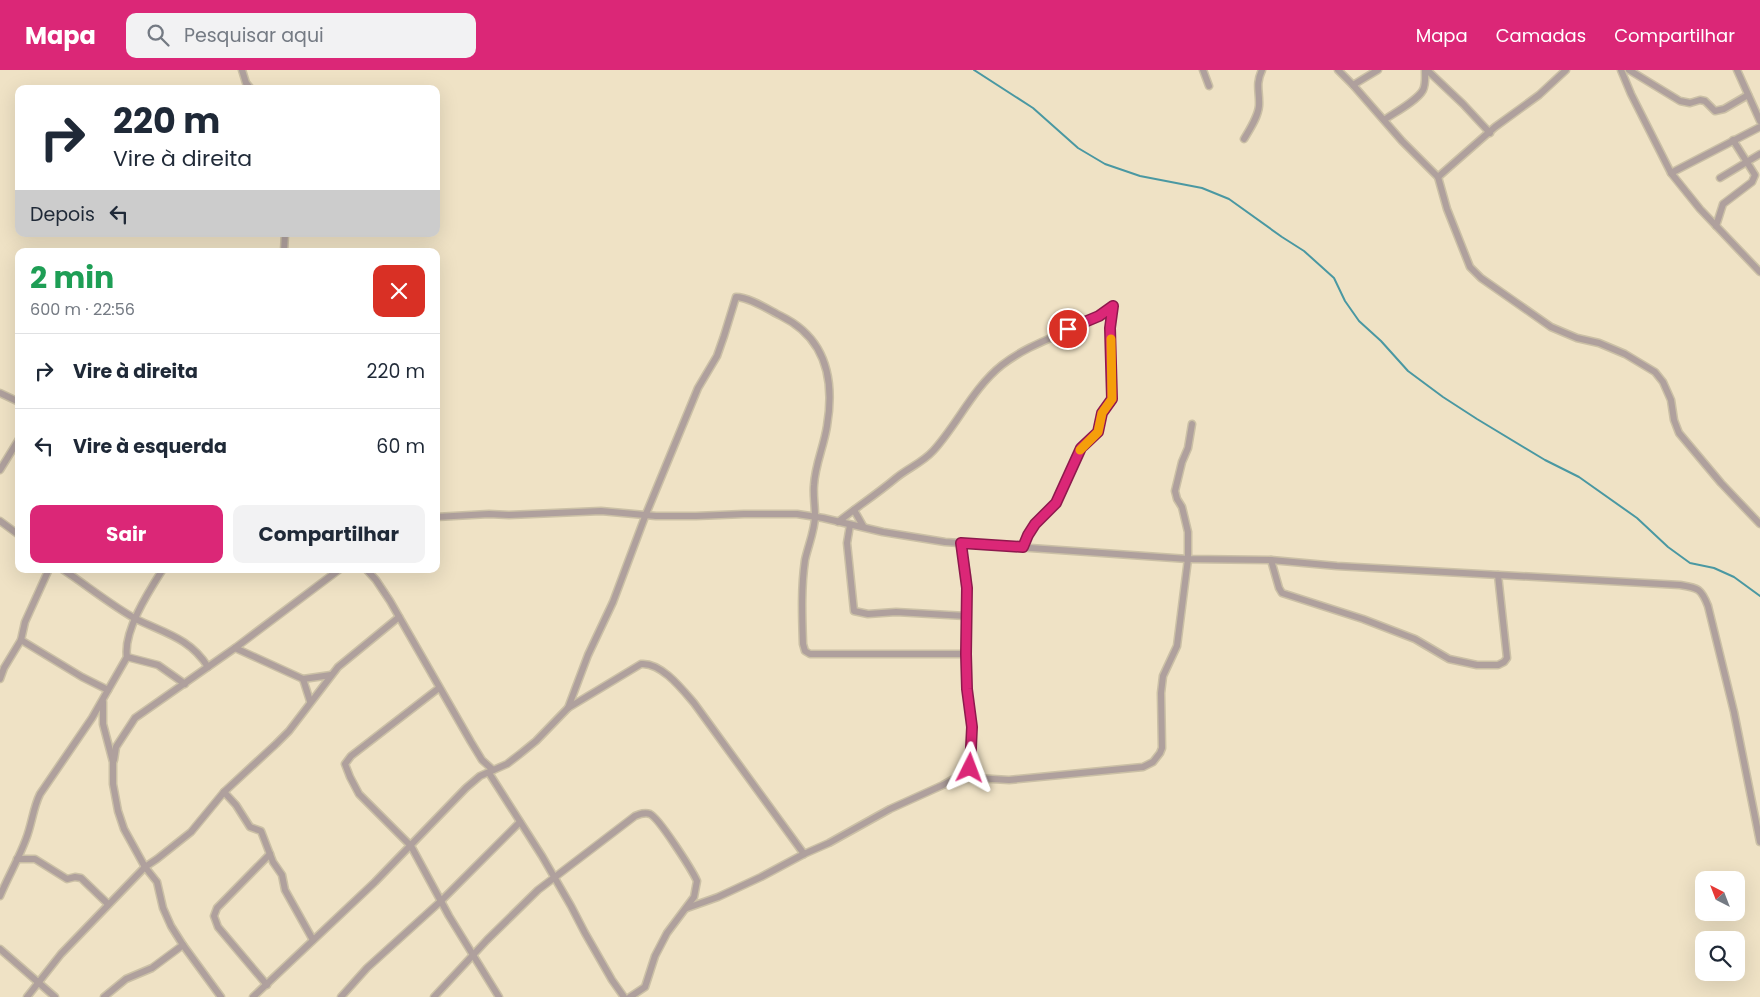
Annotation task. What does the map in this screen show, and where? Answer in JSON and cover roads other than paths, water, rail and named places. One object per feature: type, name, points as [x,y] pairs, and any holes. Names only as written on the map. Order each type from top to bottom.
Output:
[{"type":"street","points":[[242,70],[248,85]]},
{"type":"street","points":[[1203,70],[1209,86]]},
{"type":"street","points":[[1244,139],[1253,124],[1258,108],[1257,87],[1258,78],[1262,70]]},
{"type":"street","points":[[1338,70],[1438,177],[1447,209],[1470,267],[1486,282],[1550,327],[1577,338],[1599,343],[1624,354],[1655,372],[1663,382],[1671,400],[1674,420],[1686,442],[1760,524]]},
{"type":"street","points":[[1353,85],[1378,70]]},
{"type":"street","points":[[1384,120],[1418,96],[1425,84],[1426,70]]},
{"type":"street","points":[[1426,70],[1463,104],[1490,133]]},
{"type":"street","points":[[1438,177],[1539,95],[1566,70]]},
{"type":"street","points":[[1622,70],[1631,94],[1671,172],[1700,209],[1760,272]]},
{"type":"street","points":[[1629,70],[1680,101],[1690,103],[1700,100],[1705,101],[1715,111],[1724,109],[1748,95]]},
{"type":"street","points":[[1737,70],[1760,121]]},
{"type":"street","points":[[1671,172],[1760,127]]},
{"type":"street","points":[[1716,226],[1723,204],[1754,178],[1755,175],[1733,140]]},
{"type":"street","points":[[1720,178],[1760,154]]},
{"type":"street","points":[[568,708],[588,655],[614,602],[646,514],[698,388],[716,356],[724,336],[734,299],[738,297],[784,317],[800,327],[812,339],[820,351],[825,364],[829,399],[827,426],[814,484],[815,517],[802,579],[803,644],[805,651],[810,654],[966,654]]},
{"type":"street","points":[[838,522],[896,478],[924,461],[948,433],[980,388],[1001,365],[1050,337],[1099,316],[1113,306],[1110,328],[1112,399],[1102,413],[1098,432],[1081,448],[1056,503],[1035,524],[1023,547]]},
{"type":"street","points":[[0,394],[15,400]]},
{"type":"street","points":[[968,771],[976,778],[1009,780],[1131,769],[1143,767],[1153,762],[1160,753],[1162,748],[1161,693],[1163,676],[1177,646],[1188,559],[1187,524],[1175,491],[1182,462],[1188,448],[1192,424]]},
{"type":"street","points":[[0,470],[15,446]]},
{"type":"street","points":[[854,510],[863,526]]},
{"type":"street","points":[[440,517],[601,512],[656,516],[798,514],[909,536],[961,543],[1188,559],[1271,560],[1337,566],[1697,587],[1704,594],[1708,606],[1734,712],[1760,842]]},
{"type":"street","points":[[0,522],[15,532]]},
{"type":"street","points":[[850,525],[847,543],[854,611],[868,614],[896,612],[966,616]]},
{"type":"street","points":[[687,908],[718,897],[829,843],[890,809],[943,785],[968,771],[972,727],[967,689],[967,576],[961,543]]},
{"type":"street","points":[[1271,560],[1282,593],[1372,622],[1415,639],[1449,659],[1477,665],[1498,665],[1507,658],[1498,575]]},
{"type":"street","points":[[0,679],[4,668],[21,640],[25,622],[47,573]]},
{"type":"street","points":[[68,573],[135,618],[172,634],[201,656],[208,667]]},
{"type":"street","points":[[0,896],[27,838],[35,814],[35,804],[103,701],[127,657],[126,647],[135,618],[161,573]]},
{"type":"street","points":[[113,762],[116,747],[136,718],[335,573]]},
{"type":"street","points":[[370,573],[399,617],[482,760],[491,771],[554,876],[584,933],[624,997]]},
{"type":"street","points":[[27,997],[61,954],[108,904],[145,867],[191,832],[224,792],[276,744],[331,675],[399,617]]},
{"type":"street","points":[[21,640],[82,677],[108,690]]},
{"type":"street","points":[[234,648],[303,679],[331,675]]},
{"type":"street","points":[[201,656],[219,659]]},
{"type":"street","points":[[127,657],[158,665],[185,684]]},
{"type":"street","points":[[254,997],[411,846],[466,788],[480,776],[507,764],[520,754],[568,708],[641,664],[648,663],[658,668],[694,702],[804,854]]},
{"type":"street","points":[[303,679],[310,701]]},
{"type":"street","points":[[439,688],[351,756],[345,764],[359,794],[411,846],[441,901],[499,997]]},
{"type":"street","points":[[103,701],[103,724],[113,762],[118,811],[123,827],[145,867],[156,882],[165,913],[183,945],[221,997]]},
{"type":"street","points":[[480,776],[482,760]]},
{"type":"street","points":[[224,792],[236,805],[250,827],[261,831],[270,854],[282,875],[285,890],[313,940]]},
{"type":"street","points":[[434,997],[523,903],[554,876],[635,816],[646,812],[653,815],[697,881],[694,897],[667,933],[655,956],[645,987],[630,997]]},
{"type":"street","points":[[341,997],[366,968],[441,901],[520,822]]},
{"type":"street","points":[[267,985],[218,927],[214,916],[217,908],[270,854]]},
{"type":"street","points":[[17,859],[35,859],[67,879],[81,878],[108,904]]},
{"type":"street","points":[[104,997],[126,979],[152,968],[183,945]]},
{"type":"street","points":[[1,951],[39,981],[55,997]]},
{"type":"waterway","points":[[974,70],[1033,108],[1078,148],[1105,164],[1140,176],[1202,188],[1229,199],[1304,251],[1334,278],[1345,301],[1359,321],[1381,341],[1408,371],[1477,419],[1545,460],[1579,477],[1637,518],[1668,547],[1690,563],[1714,568],[1734,577],[1760,596]]}]
